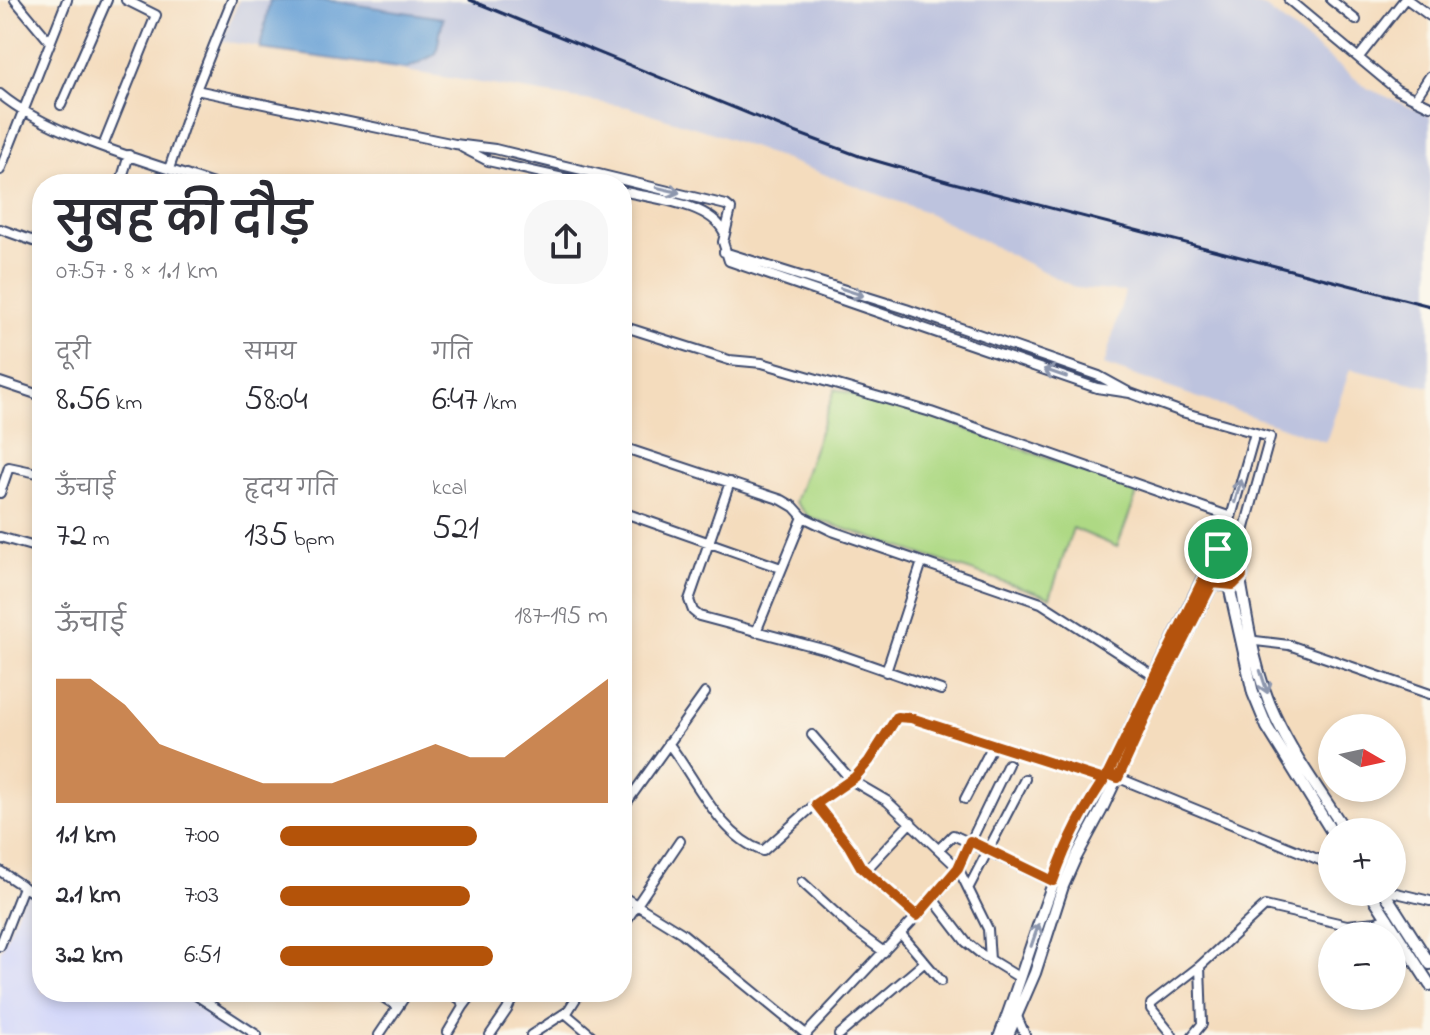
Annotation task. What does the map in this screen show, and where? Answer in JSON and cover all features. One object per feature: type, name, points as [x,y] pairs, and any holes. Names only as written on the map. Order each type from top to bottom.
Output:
[{"type":"street","points":[[15,0],[50,42]]},
{"type":"street","points":[[61,105],[107,0]]},
{"type":"street","points":[[103,146],[156,17],[154,13],[126,0]]},
{"type":"street","points":[[169,169],[232,0]]},
{"type":"street","points":[[1331,0],[1356,20]]},
{"type":"street","points":[[1359,57],[1406,0],[1430,16]]},
{"type":"street","points":[[0,170],[63,2]]},
{"type":"street","points":[[1296,2],[1397,90],[1430,106]]},
{"type":"street","points":[[1415,99],[1430,76]]},
{"type":"street","points":[[196,90],[455,144],[495,149],[601,174]]},
{"type":"street","points":[[0,94],[22,113],[184,174]]},
{"type":"street","points":[[455,144],[488,161],[546,174]]},
{"type":"street","points":[[123,174],[129,155]]},
{"type":"street","points":[[632,182],[726,205],[731,209],[724,232],[724,252],[729,261],[1097,388],[1130,393],[1271,438],[1243,535],[1240,579],[1245,640],[1253,693],[1267,727],[1323,818]]},
{"type":"street","points":[[632,194],[705,211],[724,232]]},
{"type":"street","points":[[0,229],[32,240]]},
{"type":"street","points":[[632,329],[729,360],[762,363],[931,412],[1231,517]]},
{"type":"street","points":[[0,382],[32,393]]},
{"type":"street","points":[[1159,679],[1231,517],[1255,433]]},
{"type":"street","points":[[632,450],[782,500],[803,517],[832,531],[1041,603],[1159,679]]},
{"type":"street","points":[[0,493],[9,467],[32,472]]},
{"type":"street","points":[[730,482],[689,600],[699,616],[827,650],[941,690]]},
{"type":"street","points":[[632,516],[781,568]]},
{"type":"street","points":[[756,632],[803,517]]},
{"type":"street","points":[[0,537],[32,546]]},
{"type":"street","points":[[1218,549],[1228,546],[1237,548],[1242,554]]},
{"type":"street","points":[[886,672],[922,562]]},
{"type":"street","points":[[1209,565],[1208,575],[1213,583],[1229,586],[1240,579]]},
{"type":"street","points":[[1008,1035],[1020,978],[1058,884],[1159,679],[1213,583]]},
{"type":"street","points":[[1229,586],[1245,640],[1274,713],[1290,745],[1337,818]]},
{"type":"street","points":[[1245,640],[1289,645],[1430,694]]},
{"type":"street","points":[[632,795],[705,693]]},
{"type":"street","points":[[668,743],[687,766],[713,810],[737,835],[759,850],[766,849],[816,804],[851,780],[869,761],[897,717],[911,718],[993,745],[1110,777],[1318,859]]},
{"type":"street","points":[[812,735],[851,780],[879,795],[958,868],[988,929],[990,960]]},
{"type":"street","points":[[965,799],[993,745]]},
{"type":"street","points":[[632,902],[711,955],[806,1034],[901,934],[958,868],[1008,764]]},
{"type":"street","points":[[969,887],[1025,779]]},
{"type":"street","points":[[816,804],[865,871],[917,916]]},
{"type":"street","points":[[865,871],[911,822]]},
{"type":"street","points":[[939,849],[953,835],[1058,884]]},
{"type":"street","points":[[632,911],[680,841]]},
{"type":"street","points":[[0,871],[32,893]]},
{"type":"street","points":[[802,882],[854,930],[884,952]]},
{"type":"street","points":[[1000,1035],[1035,973],[1058,884]]},
{"type":"street","points":[[0,946],[23,887]]},
{"type":"street","points":[[1406,895],[1430,901]]},
{"type":"street","points":[[933,899],[966,942],[1020,978]]},
{"type":"street","points":[[1172,1035],[1151,1009],[1151,1004],[1200,966],[1265,906],[1347,925],[1388,918]]},
{"type":"street","points":[[1380,906],[1422,953],[1430,985]]},
{"type":"street","points":[[1393,906],[1430,964]]},
{"type":"street","points":[[901,934],[941,981]]},
{"type":"street","points":[[839,1035],[925,962]]},
{"type":"street","points":[[1199,1033],[1203,1017],[1200,966]]},
{"type":"street","points":[[206,1002],[257,1035]]},
{"type":"street","points":[[390,1002],[398,1007]]},
{"type":"street","points":[[383,1034],[401,1002]]},
{"type":"street","points":[[462,1002],[463,1007]]},
{"type":"street","points":[[448,1032],[467,1002]]},
{"type":"street","points":[[490,1035],[510,1002]]},
{"type":"street","points":[[531,1035],[565,1013],[573,1002]]},
{"type":"street","points":[[1013,1012],[1025,1035]]},
{"type":"street","points":[[565,1013],[591,1035]]},
{"type":"shaded area","points":[[239,0],[1235,0],[1266,8],[1367,88],[1430,116],[1430,387],[1350,369],[1326,442],[1104,365],[1125,292],[1076,288],[926,212],[713,133],[628,107],[222,41]]},
{"type":"shaded area","points":[[26,891],[32,895],[32,1002],[200,1002],[251,1035],[0,1035],[0,952]]},
{"type":"green space","points":[[835,389],[942,420],[1138,491],[1117,547],[1073,528],[1050,597],[809,517],[795,502]]},
{"type":"water","points":[[270,0],[326,0],[443,18],[436,54],[406,69],[260,49]]},
{"type":"railway","points":[[470,0],[859,156],[1430,306]]},
{"type":"route","points":[[1218,549],[1108,774],[1091,799],[1053,881],[970,841],[958,868],[917,916],[861,867],[849,846],[816,804],[855,777],[897,717],[911,718],[1104,780],[1108,774],[1118,778],[1211,586],[1213,583],[1233,585],[1242,576],[1240,550],[1228,546],[1218,549]]}]
